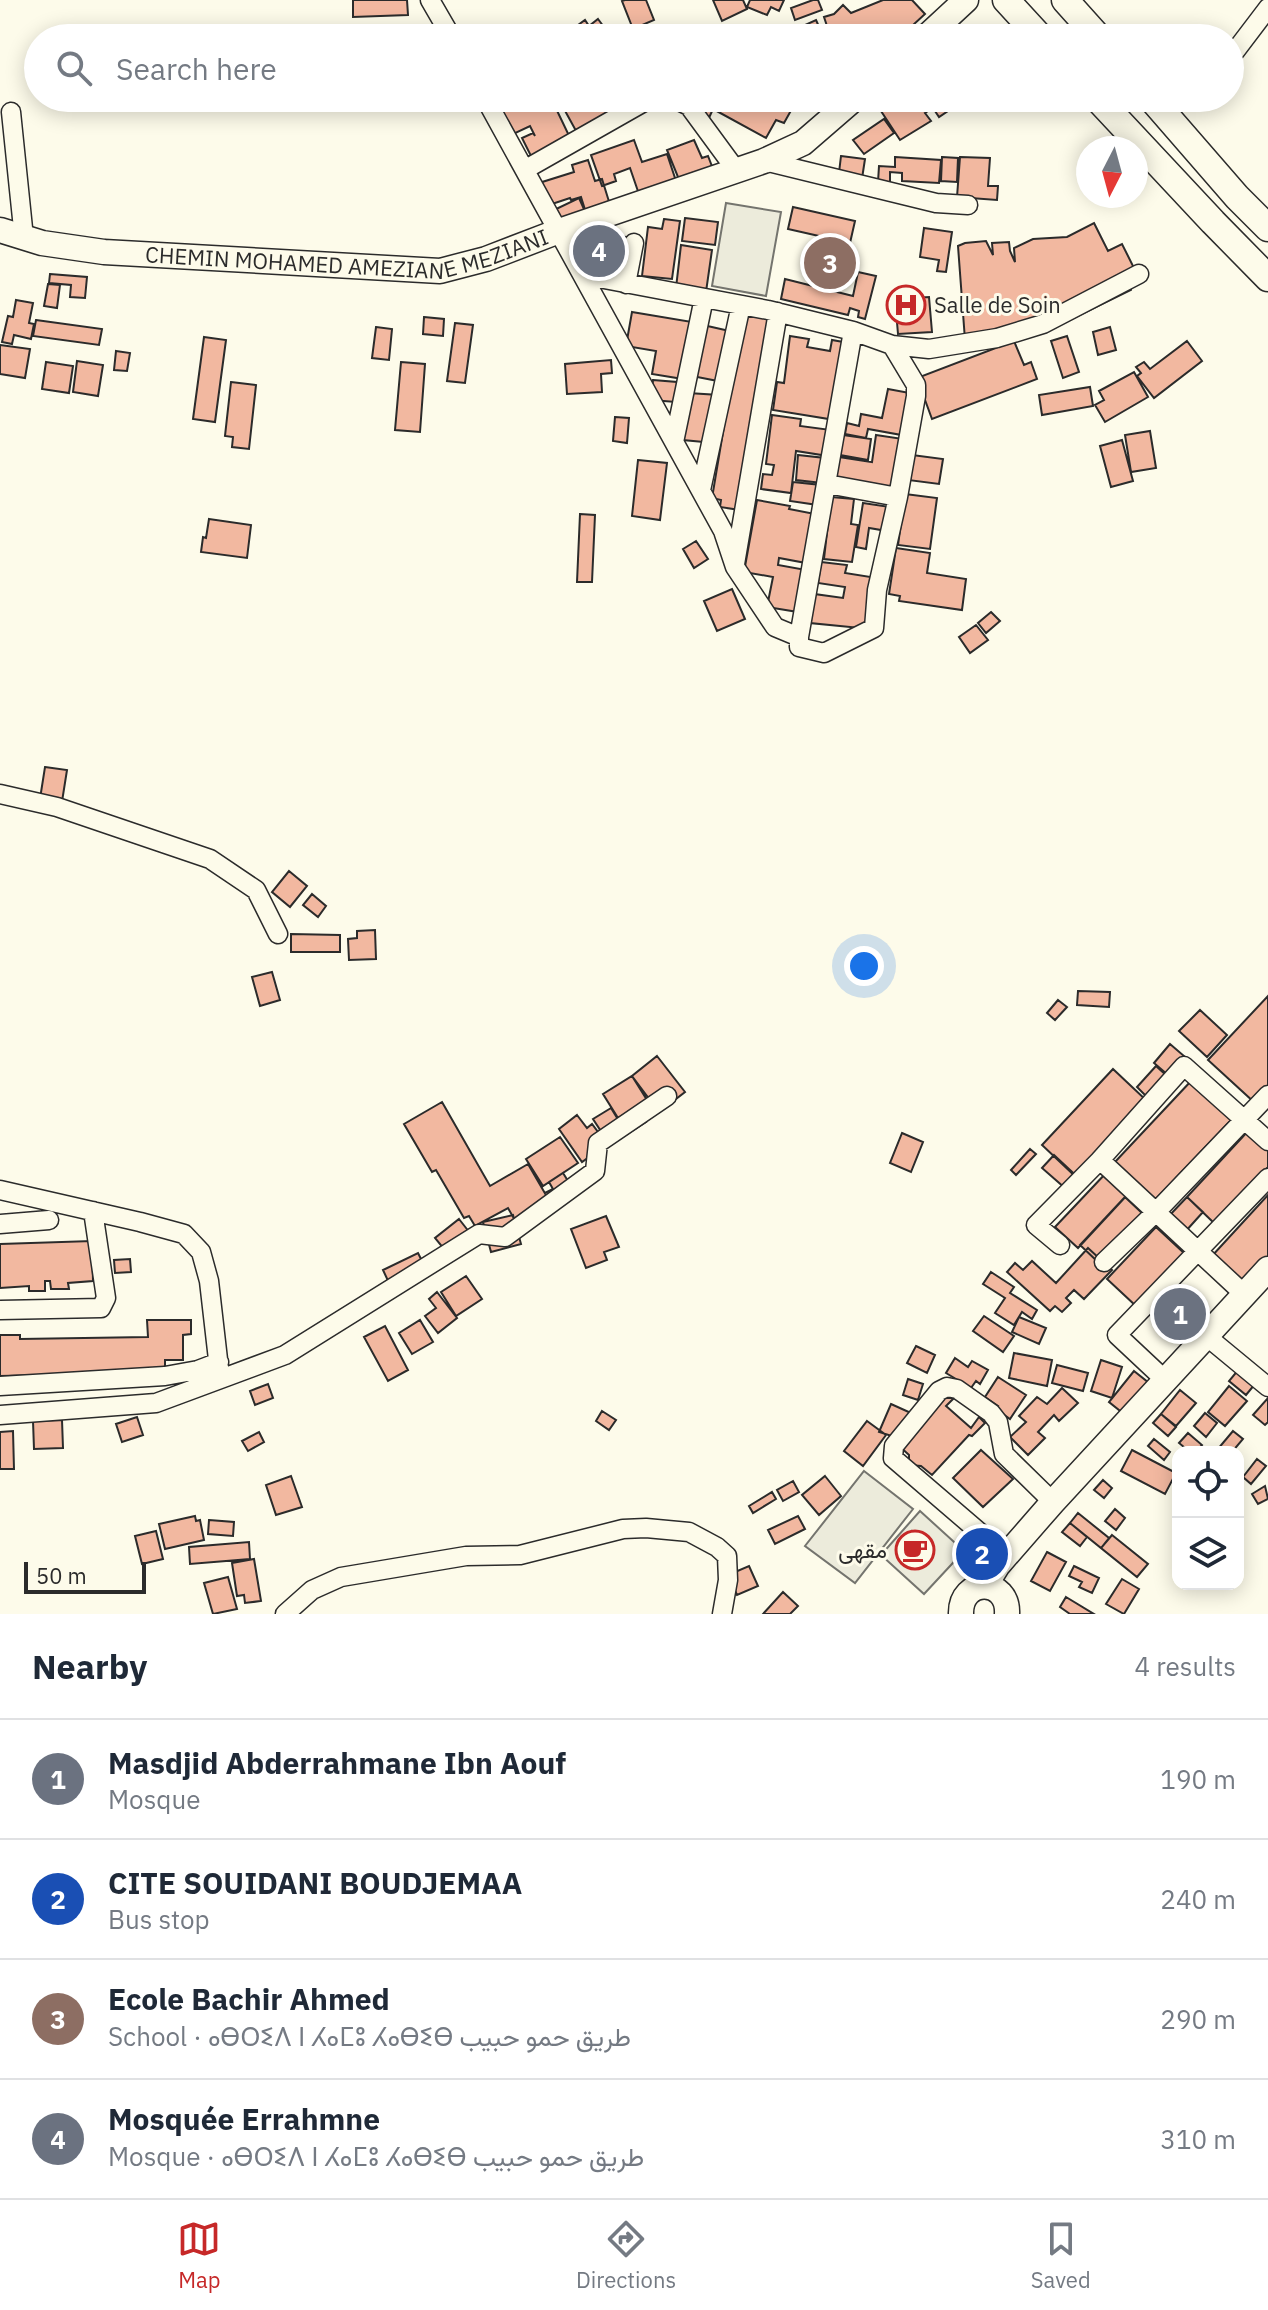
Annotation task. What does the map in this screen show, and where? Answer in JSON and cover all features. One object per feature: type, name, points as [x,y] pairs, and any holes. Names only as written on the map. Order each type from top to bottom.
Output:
[{"type":"highway","points":[[1006,0],[1028,24]]},
{"type":"highway","points":[[1065,0],[1086,24]]},
{"type":"highway","points":[[1110,112],[1268,278]]},
{"type":"highway","points":[[1163,112],[1268,228]]},
{"type":"main road","points":[[941,24],[966,0]]},
{"type":"main road","name":"CHEMIN MOHAMED AMEZIANE MEZIANI","points":[[0,230],[42,243],[104,252],[440,271],[486,259],[764,161],[803,143],[839,112]]},
{"type":"main road","points":[[1006,1604],[991,1574],[1053,1502],[1268,1269]]},
{"type":"main road","points":[[959,1613],[970,1591],[1006,1604]]},
{"type":"street","points":[[430,0],[444,24]]},
{"type":"street","points":[[1244,40],[1268,8]]},
{"type":"street","points":[[11,112],[24,238]]},
{"type":"street","points":[[493,112],[723,531],[735,567],[775,627],[799,637]]},
{"type":"street","points":[[526,169],[626,112]]},
{"type":"street","points":[[693,112],[736,170]]},
{"type":"street","points":[[764,161],[936,203],[968,205]]},
{"type":"street","points":[[626,284],[634,243]]},
{"type":"street","points":[[583,275],[778,312],[853,331],[892,345],[929,349],[997,338],[1043,324],[1139,274]]},
{"type":"street","points":[[674,442],[704,298]]},
{"type":"street","points":[[701,490],[741,305]]},
{"type":"street","points":[[735,567],[778,312]]},
{"type":"street","points":[[853,331],[799,647],[824,653],[874,628],[877,590],[916,396],[916,385],[892,345]]},
{"type":"street","points":[[827,484],[898,497]]},
{"type":"street","points":[[0,794],[57,807],[210,859],[256,890],[278,934]]},
{"type":"street","points":[[1060,1245],[1036,1225],[1100,1160],[1184,1066],[1268,1141]]},
{"type":"street","points":[[1104,1262],[1268,1095]]},
{"type":"street","points":[[0,1386],[165,1376],[220,1370],[285,1355],[479,1234],[505,1237],[595,1171],[598,1143],[667,1096]]},
{"type":"street","points":[[1100,1160],[1244,1294]]},
{"type":"street","points":[[1165,1380],[1117,1335],[1268,1178]]},
{"type":"street","points":[[0,1190],[184,1234],[201,1252],[209,1281],[220,1370]]},
{"type":"street","points":[[0,1310],[101,1308],[106,1298],[93,1211]]},
{"type":"street","points":[[0,1224],[49,1220]]},
{"type":"street","points":[[1205,1335],[1268,1387]]},
{"type":"street","points":[[0,1415],[156,1403],[220,1370]]},
{"type":"street","points":[[1006,1555],[893,1458],[894,1446],[939,1391],[947,1387],[957,1389],[991,1413],[999,1427],[1004,1454],[1053,1502]]},
{"type":"street","points":[[285,1614],[312,1590],[341,1577],[466,1556],[520,1555],[600,1533],[646,1528],[689,1532],[727,1556],[728,1580],[722,1614]]},
{"type":"shaded area","points":[[726,203],[781,212],[766,296],[712,286]]},
{"type":"shaded area","points":[[864,1471],[913,1509],[855,1583],[805,1546]]},
{"type":"shaded area","points":[[920,1511],[964,1551],[924,1594],[881,1555]]},
{"type":"building","points":[[353,0],[407,0],[408,15],[353,17]]},
{"type":"building","points":[[646,0],[654,20],[631,24],[622,1]]},
{"type":"building","points":[[713,0],[743,0],[747,9],[722,21]]},
{"type":"building","points":[[750,0],[784,0],[779,11],[771,7],[767,15],[747,7]]},
{"type":"building","points":[[818,0],[822,10],[795,20],[791,8]]},
{"type":"building","points":[[883,0],[912,0],[925,14],[914,24],[826,24],[824,17],[834,14],[843,5],[851,13]]},
{"type":"building","points":[[498,112],[558,112],[573,144],[534,162],[522,138],[533,133],[535,136],[530,126],[509,136]]},
{"type":"building","points":[[566,112],[617,112],[621,119],[581,140]]},
{"type":"building","points":[[694,112],[712,112],[708,120]]},
{"type":"building","points":[[718,112],[790,112],[784,123],[776,120],[766,138]]},
{"type":"building","points":[[882,112],[927,112],[931,121],[900,140]]},
{"type":"building","points":[[884,119],[894,133],[864,154],[853,140]]},
{"type":"building","points":[[634,140],[642,162],[667,154],[678,187],[641,200],[630,168],[614,174],[616,181],[602,186],[591,155]]},
{"type":"building","points":[[694,140],[702,158],[708,156],[713,169],[680,182],[667,150]]},
{"type":"building","points":[[841,156],[865,159],[861,185],[838,181]]},
{"type":"building","points":[[895,157],[941,160],[939,183],[902,181],[902,173],[890,172],[890,183],[878,182],[879,166],[895,167]]},
{"type":"building","points":[[942,157],[958,158],[957,182],[941,181]]},
{"type":"building","points":[[960,157],[990,158],[988,186],[998,186],[997,200],[957,197]]},
{"type":"building","points":[[588,160],[595,181],[602,179],[611,208],[587,216],[581,197],[546,206],[539,183],[574,172],[572,165]]},
{"type":"building","points":[[579,198],[588,218],[563,229],[554,210]]},
{"type":"building","points":[[793,207],[855,221],[850,243],[788,229]]},
{"type":"building","points":[[685,218],[718,222],[715,245],[682,241]]},
{"type":"building","points":[[664,219],[680,221],[672,279],[642,276],[648,227],[662,229]]},
{"type":"building","points":[[1094,223],[1108,251],[1122,244],[1134,268],[1131,290],[1045,332],[965,340],[958,246],[986,241],[993,255],[992,243],[1009,242],[1015,262],[1014,248],[1033,239],[1067,237]]},
{"type":"building","points":[[924,228],[952,232],[946,272],[937,271],[939,260],[920,257]]},
{"type":"building","points":[[603,235],[626,237],[623,279],[589,276],[591,243],[603,244]]},
{"type":"building","points":[[681,245],[712,250],[706,292],[676,288]]},
{"type":"building","points":[[858,272],[876,276],[865,319],[858,317],[859,311],[850,308],[848,315],[781,299],[785,279],[853,296]]},
{"type":"building","points":[[50,274],[87,277],[85,298],[70,297],[71,285],[49,283]]},
{"type":"building","points":[[48,284],[60,285],[57,308],[44,306]]},
{"type":"building","points":[[929,297],[932,332],[898,334],[895,299]]},
{"type":"building","points":[[16,300],[33,303],[29,323],[34,324],[31,339],[14,335],[12,344],[2,342],[8,316],[13,317]]},
{"type":"building","points":[[632,312],[692,322],[683,379],[652,374],[656,351],[626,346]]},
{"type":"building","points":[[743,312],[774,317],[740,510],[720,507],[721,500],[712,498]]},
{"type":"building","points":[[424,317],[444,319],[443,336],[423,334]]},
{"type":"building","points":[[36,320],[102,329],[99,345],[33,336]]},
{"type":"building","points":[[455,323],[473,325],[465,383],[447,381]]},
{"type":"building","points":[[703,325],[734,332],[723,382],[692,376]]},
{"type":"building","points":[[376,327],[392,329],[389,360],[372,358]]},
{"type":"building","points":[[1110,327],[1116,350],[1098,355],[1093,332]]},
{"type":"building","points":[[790,336],[809,339],[807,347],[830,351],[832,340],[849,343],[835,420],[773,410],[777,382],[784,383]]},
{"type":"building","points":[[1067,336],[1079,372],[1063,378],[1051,341]]},
{"type":"building","points":[[204,337],[226,340],[215,422],[193,419]]},
{"type":"building","points":[[1014,341],[1024,365],[1031,362],[1037,379],[932,419],[917,378]]},
{"type":"building","points":[[1187,341],[1202,361],[1154,398],[1137,376],[1141,373],[1136,367],[1144,362],[1150,369]]},
{"type":"building","points":[[0,345],[30,349],[25,378],[0,374]]},
{"type":"building","points":[[116,351],[130,353],[127,371],[114,370]]},
{"type":"building","points":[[611,360],[612,373],[601,374],[602,392],[567,394],[565,364]]},
{"type":"building","points":[[77,361],[103,365],[98,396],[73,392]]},
{"type":"building","points":[[46,362],[73,366],[69,393],[42,389]]},
{"type":"building","points":[[401,362],[425,364],[420,432],[395,430]]},
{"type":"building","points":[[1134,372],[1148,397],[1105,422],[1095,405],[1104,400],[1099,391]]},
{"type":"building","points":[[653,380],[677,382],[676,402],[651,400]]},
{"type":"building","points":[[231,382],[256,385],[249,449],[232,447],[233,437],[225,436]]},
{"type":"building","points":[[1090,387],[1093,406],[1042,415],[1039,395]]},
{"type":"building","points":[[888,389],[915,394],[907,436],[868,429],[866,438],[845,434],[847,423],[859,426],[861,414],[882,418]]},
{"type":"building","points":[[688,393],[719,395],[714,443],[683,440]]},
{"type":"building","points":[[772,415],[801,419],[800,426],[831,430],[828,456],[796,451],[791,493],[761,489],[763,474],[772,475],[774,465],[766,464]]},
{"type":"building","points":[[615,417],[629,418],[627,443],[613,441]]},
{"type":"building","points":[[1150,431],[1156,468],[1131,472],[1125,435]]},
{"type":"building","points":[[843,435],[871,439],[868,460],[840,455]]},
{"type":"building","points":[[876,435],[903,439],[895,490],[835,481],[839,457],[872,462]]},
{"type":"building","points":[[1122,440],[1133,481],[1111,487],[1100,446]]},
{"type":"building","points":[[798,455],[825,458],[822,483],[796,480]]},
{"type":"building","points":[[912,455],[943,459],[939,484],[908,480]]},
{"type":"building","points":[[638,460],[667,463],[660,520],[632,516]]},
{"type":"building","points":[[793,482],[821,485],[818,505],[790,501]]},
{"type":"building","points":[[905,494],[937,498],[930,549],[898,545]]},
{"type":"building","points":[[831,497],[854,499],[851,524],[858,525],[852,562],[824,559]]},
{"type":"building","points":[[757,500],[815,514],[806,563],[779,558],[778,565],[806,570],[798,612],[767,607],[773,577],[744,572]]},
{"type":"building","points":[[863,503],[890,507],[887,531],[869,528],[866,549],[856,547]]},
{"type":"building","points":[[580,514],[595,515],[592,582],[577,582]]},
{"type":"building","points":[[209,519],[251,525],[247,558],[201,552]]},
{"type":"building","points":[[696,541],[708,559],[694,568],[683,549]]},
{"type":"building","points":[[896,548],[930,553],[927,573],[966,579],[962,610],[899,601],[900,596],[889,594]]},
{"type":"building","points":[[821,562],[847,565],[845,573],[877,578],[870,629],[810,623],[814,594],[843,598],[845,587],[818,583]]},
{"type":"building","points":[[732,589],[745,619],[717,631],[704,601]]},
{"type":"building","points":[[991,612],[1000,621],[986,633],[978,623]]},
{"type":"building","points":[[976,625],[988,640],[970,653],[959,637]]},
{"type":"building","points":[[45,767],[67,770],[61,808],[39,805]]},
{"type":"building","points":[[289,871],[307,886],[290,907],[272,892]]},
{"type":"building","points":[[312,894],[326,906],[318,917],[303,905]]},
{"type":"building","points":[[375,930],[376,959],[349,960],[348,939],[357,938],[357,931]]},
{"type":"building","points":[[291,934],[340,935],[340,952],[291,952]]},
{"type":"building","points":[[272,972],[280,1000],[260,1006],[252,977]]},
{"type":"building","points":[[1078,991],[1110,992],[1109,1007],[1077,1005]]},
{"type":"building","points":[[1268,996],[1268,1089],[1255,1103],[1208,1060]]},
{"type":"building","points":[[1058,1000],[1067,1007],[1055,1020],[1047,1013]]},
{"type":"building","points":[[1200,1010],[1227,1035],[1207,1057],[1179,1031]]},
{"type":"building","points":[[1170,1044],[1184,1056],[1168,1075],[1154,1063]]},
{"type":"building","points":[[657,1056],[685,1092],[659,1112],[632,1076]]},
{"type":"building","points":[[1156,1066],[1167,1076],[1147,1097],[1137,1087]]},
{"type":"building","points":[[1113,1069],[1147,1101],[1076,1177],[1042,1145]]},
{"type":"building","points":[[632,1076],[647,1100],[618,1118],[603,1094]]},
{"type":"building","points":[[1192,1080],[1233,1118],[1154,1201],[1114,1163]]},
{"type":"building","points":[[442,1102],[490,1186],[528,1164],[550,1202],[516,1222],[508,1208],[475,1226],[469,1216],[464,1218],[404,1124]]},
{"type":"building","points":[[611,1108],[619,1121],[637,1109],[646,1122],[610,1145],[593,1119]]},
{"type":"building","points":[[577,1115],[587,1128],[592,1124],[607,1144],[582,1162],[559,1129]]},
{"type":"building","points":[[1249,1130],[1268,1147],[1268,1167],[1215,1224],[1187,1197]]},
{"type":"building","points":[[902,1133],[923,1142],[911,1172],[890,1163]]},
{"type":"building","points":[[560,1137],[578,1163],[543,1186],[526,1159]]},
{"type":"building","points":[[1030,1149],[1036,1154],[1016,1175],[1011,1170]]},
{"type":"building","points":[[1054,1155],[1084,1183],[1073,1195],[1042,1168]]},
{"type":"building","points":[[1107,1172],[1129,1193],[1078,1248],[1055,1227]]},
{"type":"building","points":[[563,1173],[573,1189],[551,1202],[545,1193],[553,1189],[549,1182]]},
{"type":"building","points":[[1268,1195],[1268,1256],[1242,1285],[1211,1257]]},
{"type":"building","points":[[1125,1197],[1143,1214],[1098,1262],[1080,1245]]},
{"type":"building","points":[[1187,1197],[1203,1212],[1185,1232],[1168,1217]]},
{"type":"building","points":[[513,1215],[521,1244],[491,1252],[483,1222]]},
{"type":"building","points":[[606,1216],[619,1247],[604,1252],[607,1260],[586,1268],[571,1229]]},
{"type":"building","points":[[459,1219],[477,1242],[453,1260],[435,1238]]},
{"type":"building","points":[[1156,1227],[1185,1254],[1136,1306],[1107,1279]]},
{"type":"building","points":[[92,1241],[93,1281],[68,1283],[69,1289],[51,1289],[50,1281],[45,1281],[45,1291],[29,1291],[29,1286],[0,1288],[0,1244]]},
{"type":"building","points":[[1088,1248],[1112,1270],[1084,1299],[1074,1290],[1066,1298],[1071,1303],[1062,1312],[1055,1306],[1050,1311],[1007,1272],[1015,1263],[1023,1270],[1032,1261],[1056,1283]]},
{"type":"building","points":[[418,1253],[429,1275],[390,1285],[383,1270]]},
{"type":"building","points":[[130,1259],[131,1272],[115,1273],[114,1260]]},
{"type":"building","points":[[991,1272],[1014,1287],[1010,1293],[1037,1310],[1032,1319],[1022,1312],[1014,1325],[995,1313],[1005,1298],[983,1284]]},
{"type":"building","points":[[466,1276],[482,1299],[456,1316],[441,1292]]},
{"type":"building","points":[[437,1292],[457,1318],[438,1333],[425,1316],[436,1308],[429,1299]]},
{"type":"building","points":[[984,1316],[1014,1336],[1003,1352],[973,1331]]},
{"type":"building","points":[[1019,1317],[1046,1328],[1039,1344],[1012,1332]]},
{"type":"building","points":[[147,1320],[191,1320],[191,1334],[183,1335],[183,1360],[165,1360],[165,1372],[0,1376],[0,1335],[20,1335],[20,1339],[148,1337]]},
{"type":"building","points":[[420,1320],[433,1342],[412,1354],[399,1333]]},
{"type":"building","points":[[385,1326],[408,1370],[388,1381],[364,1337]]},
{"type":"building","points":[[916,1346],[935,1355],[927,1373],[907,1363]]},
{"type":"building","points":[[1014,1353],[1052,1360],[1047,1386],[1009,1378]]},
{"type":"building","points":[[955,1358],[968,1367],[972,1361],[988,1370],[980,1384],[976,1381],[971,1388],[946,1373]]},
{"type":"building","points":[[1101,1360],[1122,1367],[1112,1398],[1091,1391]]},
{"type":"building","points":[[1057,1365],[1088,1373],[1083,1391],[1052,1383]]},
{"type":"building","points":[[1239,1369],[1255,1384],[1246,1395],[1229,1381]]},
{"type":"building","points":[[1134,1371],[1149,1383],[1124,1414],[1109,1402]]},
{"type":"building","points":[[998,1377],[1026,1395],[1010,1419],[985,1397]]},
{"type":"building","points":[[908,1379],[923,1384],[918,1400],[903,1395]]},
{"type":"building","points":[[268,1384],[273,1398],[255,1405],[250,1391]]},
{"type":"building","points":[[1229,1386],[1247,1401],[1225,1426],[1208,1412]]},
{"type":"building","points":[[1062,1388],[1078,1403],[1059,1421],[1054,1415],[1038,1432],[1045,1438],[1028,1455],[1010,1437],[1026,1422],[1019,1416],[1037,1397],[1047,1404]]},
{"type":"building","points":[[1180,1390],[1196,1403],[1176,1426],[1161,1414]]},
{"type":"building","points":[[947,1391],[955,1397],[946,1406],[971,1428],[979,1417],[985,1423],[972,1436],[969,1435],[932,1475],[921,1466],[909,1465],[909,1455],[898,1445]]},
{"type":"building","points":[[1268,1398],[1268,1422],[1265,1425],[1253,1415]]},
{"type":"building","points":[[891,1404],[911,1413],[898,1438],[879,1432]]},
{"type":"building","points":[[602,1411],[616,1420],[609,1430],[596,1421]]},
{"type":"building","points":[[1205,1413],[1217,1423],[1206,1437],[1194,1426]]},
{"type":"building","points":[[1161,1414],[1176,1427],[1168,1436],[1153,1423]]},
{"type":"building","points":[[137,1417],[143,1435],[122,1442],[116,1424]]},
{"type":"building","points":[[62,1420],[63,1448],[34,1449],[33,1421]]},
{"type":"building","points":[[867,1421],[886,1435],[863,1466],[844,1451]]},
{"type":"building","points":[[13,1431],[14,1469],[0,1469],[0,1432]]},
{"type":"building","points":[[1233,1431],[1243,1439],[1237,1446],[1220,1446]]},
{"type":"building","points":[[259,1432],[264,1442],[248,1451],[242,1441]]},
{"type":"building","points":[[1188,1433],[1202,1445],[1183,1446],[1179,1443]]},
{"type":"building","points":[[1154,1439],[1170,1452],[1164,1460],[1148,1446]]},
{"type":"building","points":[[981,1450],[1013,1479],[983,1507],[953,1478]]},
{"type":"building","points":[[1132,1450],[1172,1471],[1172,1481],[1165,1494],[1121,1471]]},
{"type":"building","points":[[1257,1459],[1266,1466],[1251,1484],[1244,1476]]},
{"type":"building","points":[[291,1476],[302,1507],[276,1515],[266,1485]]},
{"type":"building","points":[[825,1476],[841,1496],[819,1515],[802,1495]]},
{"type":"building","points":[[1103,1480],[1112,1488],[1104,1498],[1094,1490]]},
{"type":"building","points":[[793,1481],[799,1492],[783,1501],[777,1490]]},
{"type":"building","points":[[1265,1486],[1268,1499],[1258,1504],[1252,1494]]},
{"type":"building","points":[[772,1492],[776,1499],[753,1513],[749,1506]]},
{"type":"building","points":[[1115,1509],[1125,1518],[1116,1530],[1105,1521]]},
{"type":"building","points":[[1078,1513],[1109,1538],[1101,1548],[1070,1523]]},
{"type":"building","points":[[195,1516],[196,1521],[200,1520],[204,1540],[165,1549],[159,1524]]},
{"type":"building","points":[[798,1516],[805,1529],[775,1544],[768,1530]]},
{"type":"building","points":[[209,1520],[234,1522],[233,1536],[208,1534]]},
{"type":"building","points":[[1070,1523],[1087,1537],[1080,1546],[1062,1532]]},
{"type":"building","points":[[156,1531],[163,1559],[142,1564],[135,1536]]},
{"type":"building","points":[[912,1531],[929,1546],[917,1559],[901,1544]]},
{"type":"building","points":[[1112,1535],[1148,1564],[1137,1577],[1101,1548]]},
{"type":"building","points":[[249,1542],[250,1559],[190,1564],[189,1547]]},
{"type":"building","points":[[1047,1552],[1066,1562],[1050,1591],[1031,1581]]},
{"type":"building","points":[[254,1559],[261,1601],[245,1603],[244,1595],[237,1596],[232,1563]]},
{"type":"building","points":[[749,1566],[758,1586],[737,1595],[728,1575]]},
{"type":"building","points":[[1074,1566],[1099,1578],[1092,1593],[1079,1587],[1082,1582],[1069,1576]]},
{"type":"building","points":[[228,1577],[237,1609],[213,1614],[204,1583]]},
{"type":"building","points":[[1122,1579],[1139,1589],[1124,1614],[1106,1604]]},
{"type":"building","points":[[783,1592],[798,1606],[790,1614],[763,1614]]},
{"type":"building","points":[[1066,1597],[1094,1614],[1070,1614],[1060,1607]]},
{"type":"place","name":"Mosquée Errahmne","points":[[599,251]]},
{"type":"place","name":"Ecole Bachir Ahmed","points":[[830,263]]},
{"type":"place","name":"Salle de Soin","points":[[906,305]]},
{"type":"place","name":"Masdjid Abderrahmane Ibn Aouf","points":[[1180,1314]]},
{"type":"place","name":"مقهى","points":[[915,1550]]},
{"type":"place","name":"CITE SOUIDANI BOUDJEMAA","points":[[982,1554]]}]
